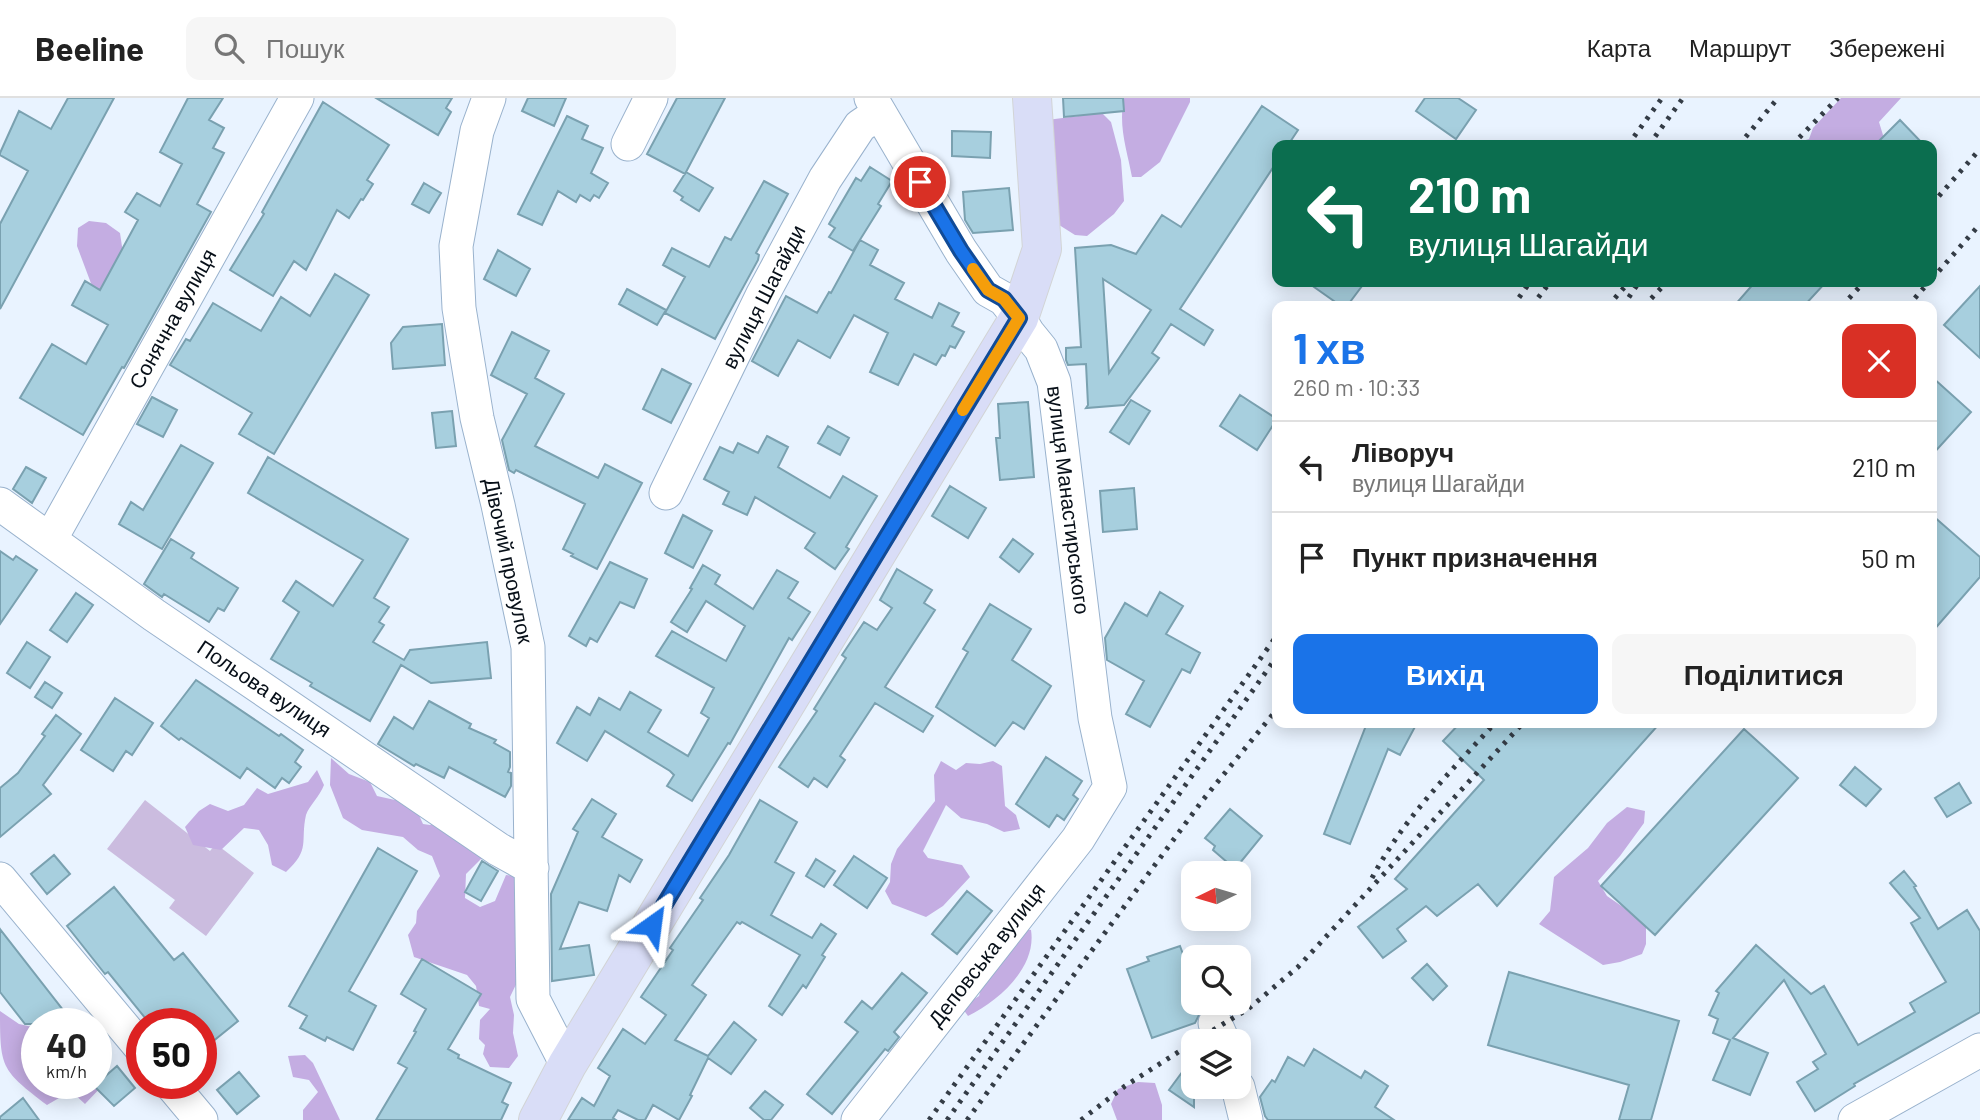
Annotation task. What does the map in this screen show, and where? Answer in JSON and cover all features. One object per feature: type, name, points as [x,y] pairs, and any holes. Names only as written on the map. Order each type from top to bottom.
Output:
[{"type":"main road","points":[[538,1120],[567,1065],[1019,318],[1042,249],[1032,98]]},
{"type":"street","name":"Сонячна вулиця","points":[[50,540],[297,98]]},
{"type":"street","name":"Дівочий провулок","points":[[489,98],[477,131],[456,246],[459,308],[477,418],[528,646],[534,999],[567,1065]]},
{"type":"street","points":[[628,144],[651,98]]},
{"type":"street","name":"вулиця Шагайди","points":[[666,493],[763,294],[825,179],[875,105],[961,251],[988,290],[1004,299],[1019,318]]},
{"type":"street","name":"вулиця Манастирського","points":[[1019,318],[1041,349],[1055,382],[1095,718],[1110,787]]},
{"type":"street","name":"Польова вулиця","points":[[0,503],[165,622],[498,849],[532,868]]},
{"type":"street","name":"Деповська вулиця","points":[[858,1120],[1078,839],[1110,787]]},
{"type":"street","points":[[0,879],[126,1030]]},
{"type":"street","points":[[1855,1120],[1980,1050]]},
{"type":"street","points":[[183,1099],[201,1120]]},
{"type":"street","points":[[1241,1099],[1246,1120]]},
{"type":"shaded area","points":[[1124,98],[1190,98],[1160,162],[1141,177],[1132,177],[1123,128]]},
{"type":"shaded area","points":[[1841,98],[1901,98],[1879,122],[1884,140],[1806,140],[1809,139],[1813,128]]},
{"type":"shaded area","points":[[1102,113],[1111,122],[1121,160],[1124,201],[1114,214],[1087,236],[1075,235],[1056,223],[1047,120]]},
{"type":"shaded area","points":[[89,221],[106,223],[120,233],[124,260],[111,299],[92,286],[77,246],[78,228]]},
{"type":"shaded area","points":[[331,758],[349,774],[370,782],[377,796],[395,800],[408,791],[423,824],[430,825],[445,817],[489,851],[466,874],[465,898],[480,907],[495,901],[506,875],[515,876],[521,974],[510,997],[518,1056],[509,1068],[490,1067],[483,1054],[485,1045],[479,1039],[480,1020],[490,1009],[479,1006],[476,986],[467,975],[414,957],[408,935],[416,923],[417,911],[440,876],[432,856],[418,850],[403,837],[362,830],[343,818],[330,785]]},
{"type":"shaded area","points":[[941,761],[956,770],[966,763],[993,761],[1002,766],[1005,806],[1016,815],[1020,829],[1004,832],[987,824],[961,818],[946,805],[923,851],[928,858],[962,865],[970,877],[943,906],[926,917],[892,904],[885,891],[890,882],[891,864],[897,849],[935,801],[934,775]]},
{"type":"shaded area","points":[[317,770],[324,785],[306,815],[302,851],[286,872],[272,865],[268,845],[259,830],[244,828],[221,850],[193,845],[185,827],[199,811],[210,804],[228,811],[244,805],[257,788],[268,794],[308,782]]},
{"type":"shaded area","points":[[145,800],[210,851],[216,844],[254,873],[206,936],[169,908],[175,900],[107,849]]},
{"type":"shaded area","points":[[1627,807],[1645,811],[1644,823],[1598,881],[1607,896],[1646,923],[1646,944],[1642,954],[1603,965],[1539,924],[1550,911],[1554,877],[1588,848],[1607,823]]},
{"type":"shaded area","points":[[1018,928],[1031,930],[1031,944],[1022,970],[1003,992],[968,1016],[963,1009],[979,996]]},
{"type":"shaded area","points":[[0,1011],[21,1024],[21,1085],[6,1066],[1,1045]]},
{"type":"shaded area","points":[[305,1055],[313,1063],[340,1120],[303,1120],[303,1110],[318,1092],[309,1080],[293,1077],[288,1056]]},
{"type":"shaded area","points":[[1138,1082],[1155,1083],[1162,1105],[1162,1120],[1117,1120],[1111,1104],[1118,1089]]},
{"type":"shaded area","points":[[39,1099],[57,1099],[47,1105]]},
{"type":"building","points":[[68,98],[114,98],[0,309],[0,224],[28,171],[0,153],[19,111],[51,129]]},
{"type":"building","points":[[188,98],[223,98],[209,120],[224,128],[213,148],[224,153],[197,204],[211,212],[124,368],[122,367],[83,435],[20,398],[52,344],[86,364],[108,325],[72,305],[85,281],[100,290],[138,220],[125,212],[137,193],[160,206],[182,164],[160,152]]},
{"type":"building","points":[[376,98],[452,98],[446,108],[451,112],[438,135]]},
{"type":"building","points":[[528,98],[566,98],[554,126],[522,111]]},
{"type":"building","points":[[677,98],[725,98],[685,174],[647,154]]},
{"type":"building","points":[[1063,98],[1123,98],[1124,111],[1064,117]]},
{"type":"building","points":[[1425,98],[1458,98],[1476,110],[1456,139],[1416,111]]},
{"type":"building","points":[[323,102],[389,145],[367,180],[373,184],[363,200],[361,199],[349,218],[337,210],[306,270],[294,261],[273,296],[230,270],[264,214],[262,212]]},
{"type":"building","points":[[1262,106],[1298,130],[1291,140],[1272,140],[1272,169],[1180,309],[1213,330],[1204,345],[1171,324],[1152,353],[1159,358],[1124,405],[1086,408],[1086,364],[1068,365],[1066,360],[1066,348],[1081,347],[1075,248],[1111,245],[1136,254],[1162,215],[1181,227]],"holes":[[[1103,279],[1151,310],[1109,373]]]},
{"type":"building","points":[[567,116],[588,126],[582,139],[603,148],[591,173],[608,183],[599,198],[594,195],[590,201],[580,195],[576,202],[558,191],[542,225],[518,214]]},
{"type":"building","points":[[1900,120],[1919,140],[1880,140]]},
{"type":"building","points":[[952,131],[991,132],[990,158],[952,156]]},
{"type":"building","points":[[870,167],[892,181],[878,204],[881,206],[853,251],[829,237],[835,228],[829,224],[856,178],[861,181]]},
{"type":"building","points":[[686,172],[713,188],[699,211],[681,200],[683,197],[674,191]]},
{"type":"building","points":[[764,181],[788,194],[756,253],[759,255],[758,260],[715,339],[665,313],[685,277],[663,265],[672,248],[709,267],[725,237],[731,240]]},
{"type":"building","points":[[424,183],[441,193],[429,213],[412,204]]},
{"type":"building","points":[[1009,188],[1013,230],[973,233],[965,220],[963,192]]},
{"type":"building","points":[[860,240],[878,250],[870,265],[904,283],[895,299],[932,318],[939,303],[959,313],[952,326],[964,332],[955,348],[950,346],[936,365],[914,354],[898,385],[870,372],[888,333],[854,315],[830,358],[798,340],[778,376],[752,361],[786,296],[817,313]]},
{"type":"building","points":[[498,250],[530,269],[516,296],[484,279]]},
{"type":"building","points":[[335,274],[369,295],[274,454],[239,434],[252,413],[170,365],[186,339],[190,341],[213,303],[261,331],[281,297],[310,316]]},
{"type":"building","points":[[1980,286],[1980,358],[1944,325]]},
{"type":"building","points":[[1314,287],[1361,287],[1351,301],[1334,301]]},
{"type":"building","points":[[1751,287],[1821,287],[1809,301],[1738,301]]},
{"type":"building","points":[[627,289],[666,310],[657,325],[619,304]]},
{"type":"building","points":[[442,324],[445,365],[393,369],[391,343],[403,327]]},
{"type":"building","points":[[512,332],[549,351],[535,378],[564,394],[535,446],[598,478],[605,464],[642,483],[597,569],[563,549],[585,504],[516,470],[514,473],[509,470],[502,440],[527,394],[491,375]]},
{"type":"building","points":[[662,369],[691,384],[671,423],[643,409]]},
{"type":"building","points":[[1937,381],[1971,412],[1937,449]]},
{"type":"building","points":[[1240,395],[1272,416],[1272,427],[1257,450],[1220,426]]},
{"type":"building","points":[[152,397],[177,410],[163,437],[137,424]]},
{"type":"building","points":[[1131,400],[1150,411],[1129,444],[1110,432]]},
{"type":"building","points":[[1028,402],[1034,477],[1000,480],[996,438],[1000,438],[998,404]]},
{"type":"building","points":[[452,411],[456,446],[436,448],[432,413]]},
{"type":"building","points":[[828,426],[849,438],[840,455],[818,443]]},
{"type":"building","points":[[767,436],[788,447],[778,467],[830,498],[843,476],[877,496],[846,547],[849,549],[835,569],[805,548],[815,533],[755,497],[747,515],[723,504],[729,492],[704,479],[720,447],[733,453],[738,443],[758,453]]},
{"type":"building","points":[[181,445],[213,463],[162,549],[119,524],[131,502],[143,510]]},
{"type":"building","points":[[268,457],[408,539],[374,598],[389,607],[379,622],[384,625],[373,642],[404,660],[410,650],[487,642],[491,678],[431,683],[401,665],[370,721],[310,686],[312,683],[271,659],[299,612],[283,601],[296,581],[333,606],[363,560],[248,493]]},
{"type":"building","points":[[26,467],[46,478],[32,503],[13,489]]},
{"type":"building","points":[[950,486],[986,508],[968,538],[932,516]]},
{"type":"building","points":[[1134,488],[1137,529],[1103,532],[1100,491]]},
{"type":"building","points":[[683,515],[712,531],[693,568],[665,553]]},
{"type":"building","points":[[1937,519],[1980,557],[1980,577],[1937,626]]},
{"type":"building","points":[[171,539],[194,553],[191,558],[238,588],[224,611],[218,608],[209,622],[164,594],[162,597],[144,584]]},
{"type":"building","points":[[1013,539],[1033,554],[1019,572],[1000,557]]},
{"type":"building","points":[[0,551],[13,560],[16,556],[37,570],[0,624]]},
{"type":"building","points":[[610,562],[647,579],[634,608],[620,602],[597,642],[590,638],[586,646],[569,636]]},
{"type":"building","points":[[703,565],[720,575],[715,584],[753,609],[777,570],[798,582],[788,598],[810,612],[792,640],[789,638],[730,744],[728,743],[692,801],[667,786],[674,775],[670,771],[605,731],[587,761],[557,743],[577,707],[590,715],[599,698],[620,710],[630,692],[661,710],[648,732],[688,756],[709,718],[701,713],[714,688],[656,656],[672,631],[726,661],[745,626],[706,601],[687,632],[671,622],[692,589],[690,588]]},
{"type":"building","points":[[897,569],[932,590],[924,603],[935,610],[885,687],[933,716],[923,732],[875,703],[840,756],[845,760],[827,787],[814,778],[808,787],[779,767],[817,711],[814,709],[846,658],[842,655],[864,622],[877,630],[892,608],[880,600]]},
{"type":"building","points":[[1160,592],[1183,606],[1166,634],[1200,653],[1190,673],[1182,669],[1150,727],[1126,714],[1144,681],[1107,660],[1105,638],[1125,603],[1147,616]]},
{"type":"building","points":[[76,593],[93,605],[67,642],[50,630]]},
{"type":"building","points":[[990,604],[1031,629],[1012,660],[1051,686],[1024,729],[1013,722],[995,746],[936,707],[968,652],[963,649]]},
{"type":"building","points":[[27,642],[50,657],[30,688],[7,673]]},
{"type":"building","points":[[196,680],[303,750],[295,762],[301,767],[289,783],[282,778],[275,788],[247,768],[240,778],[161,726]]},
{"type":"building","points":[[45,682],[62,693],[52,708],[35,697]]},
{"type":"building","points":[[115,698],[153,723],[132,755],[126,751],[113,771],[81,750]]},
{"type":"building","points":[[429,701],[471,724],[469,728],[496,740],[494,743],[510,752],[508,772],[511,773],[511,786],[505,797],[449,767],[444,778],[416,764],[414,766],[378,744],[394,717],[413,729]]},
{"type":"building","points":[[56,715],[81,734],[43,785],[51,794],[0,837],[0,788],[18,773],[45,736],[42,734]]},
{"type":"building","points":[[1365,728],[1414,728],[1400,755],[1388,749],[1350,844],[1324,834]]},
{"type":"building","points":[[1455,728],[1656,728],[1497,906],[1478,884],[1437,916],[1426,906],[1397,929],[1406,941],[1383,958],[1358,927],[1407,889],[1395,879],[1484,780],[1443,741]]},
{"type":"building","points":[[1744,729],[1798,778],[1655,935],[1601,886]]},
{"type":"building","points":[[1046,757],[1082,781],[1073,795],[1078,799],[1064,820],[1057,815],[1049,827],[1016,804]]},
{"type":"building","points":[[1855,767],[1881,789],[1866,806],[1840,785]]},
{"type":"building","points":[[1959,783],[1971,803],[1947,817],[1935,798]]},
{"type":"building","points":[[592,799],[616,814],[602,837],[642,860],[630,882],[619,875],[607,911],[579,902],[560,949],[589,945],[594,975],[552,981],[551,894],[578,832],[573,829]]},
{"type":"building","points":[[760,800],[797,822],[775,862],[794,873],[771,915],[812,938],[821,924],[836,934],[822,955],[825,957],[806,988],[803,985],[782,1015],[769,1006],[800,955],[742,922],[737,922],[692,985],[706,995],[675,1040],[708,1056],[734,1022],[756,1040],[731,1074],[708,1058],[679,1120],[653,1105],[645,1120],[638,1120],[618,1110],[613,1118],[616,1120],[568,1120],[582,1098],[594,1106],[610,1076],[598,1068],[623,1029],[645,1044],[666,1015],[641,997],[673,950],[670,948],[703,900],[700,898],[729,855]]},
{"type":"building","points":[[1230,809],[1262,836],[1242,861],[1226,861],[1205,838]]},
{"type":"building","points":[[378,848],[417,871],[349,991],[376,1006],[353,1050],[327,1037],[325,1041],[300,1028],[307,1016],[289,1006]]},
{"type":"building","points":[[54,855],[70,874],[47,894],[31,874]]},
{"type":"building","points":[[854,856],[887,878],[867,908],[834,885]]},
{"type":"building","points":[[816,859],[835,871],[824,887],[806,876]]},
{"type":"building","points":[[482,861],[498,871],[481,901],[465,892]]},
{"type":"building","points":[[1904,871],[1916,886],[1914,887],[1938,929],[1967,910],[1980,931],[1980,1012],[1854,1084],[1855,1086],[1815,1111],[1797,1082],[1818,1069],[1813,1062],[1826,1054],[1784,980],[1733,1038],[1768,1053],[1750,1095],[1713,1080],[1730,1040],[1713,1033],[1718,1019],[1709,1015],[1719,993],[1716,991],[1756,945],[1811,994],[1824,986],[1858,1045],[1915,1012],[1910,1003],[1946,982],[1911,923],[1920,918],[1890,883]]},
{"type":"building","points":[[114,887],[174,960],[183,953],[238,1021],[217,1038],[217,1008],[137,1008],[108,972],[105,974],[67,926]]},
{"type":"building","points":[[967,891],[992,911],[957,954],[932,934]]},
{"type":"building","points":[[0,929],[62,1008],[21,1008],[21,1019],[0,992]]},
{"type":"building","points":[[1180,946],[1181,1015],[1199,1015],[1195,1023],[1152,1038],[1127,969],[1149,961],[1147,957]]},
{"type":"building","points":[[422,959],[481,994],[448,1049],[459,1055],[458,1058],[511,1083],[502,1102],[508,1105],[501,1120],[376,1120],[407,1068],[398,1063],[426,1009],[401,994]]},
{"type":"building","points":[[1427,964],[1447,986],[1433,1000],[1412,978]]},
{"type":"building","points":[[1509,972],[1679,1021],[1651,1120],[1619,1120],[1629,1085],[1488,1045]]},
{"type":"building","points":[[902,973],[927,993],[894,1032],[899,1037],[888,1051],[885,1049],[832,1114],[807,1094],[858,1032],[845,1022],[862,1001],[872,1009]]},
{"type":"building","points":[[1314,1049],[1361,1078],[1365,1071],[1388,1086],[1375,1107],[1394,1120],[1268,1120],[1260,1097],[1272,1080],[1275,1082],[1288,1057],[1304,1066]]},
{"type":"building","points":[[117,1066],[126,1077],[126,1096],[114,1106],[107,1099],[112,1099],[112,1070]]},
{"type":"building","points":[[239,1072],[259,1096],[237,1114],[217,1090]]},
{"type":"building","points":[[1181,1074],[1181,1098],[1169,1090]]},
{"type":"building","points":[[765,1091],[783,1105],[771,1120],[764,1120],[750,1108]]},
{"type":"building","points":[[24,1099],[39,1120],[0,1120],[0,1117]]},
{"type":"building","points":[[1182,1099],[1194,1099],[1194,1107]]},
{"type":"railway","points":[[1632,140],[1662,98]]},
{"type":"railway","points":[[1653,140],[1683,98]]},
{"type":"railway","points":[[1743,140],[1778,98]]},
{"type":"railway","points":[[1797,140],[1838,98]]},
{"type":"railway","points":[[1937,198],[1980,149]]},
{"type":"railway","points":[[1937,273],[1980,224]]},
{"type":"railway","points":[[1517,301],[1526,287]]},
{"type":"railway","points":[[1536,301],[1546,287]]},
{"type":"railway","points":[[1612,301],[1625,287]]},
{"type":"railway","points":[[1626,301],[1636,287]]},
{"type":"railway","points":[[1649,301],[1662,287]]},
{"type":"railway","points":[[1847,301],[1859,287]]},
{"type":"railway","points":[[1912,301],[1925,287]]},
{"type":"railway","points":[[929,1120],[1272,642]]},
{"type":"railway","points":[[947,1120],[1272,663]]},
{"type":"railway","points":[[967,1120],[1202,801],[1272,715]]},
{"type":"railway","points":[[1372,878],[1384,856],[1413,816],[1490,728]]},
{"type":"railway","points":[[1215,1029],[1248,1009],[1298,967],[1518,728]]},
{"type":"railway","points":[[1081,1120],[1125,1086],[1181,1050]]},
{"type":"slow traffic","points":[[963,410],[1019,318],[1004,299],[988,290],[973,269]]},
{"type":"route","points":[[652,925],[1019,318],[1004,299],[988,290],[920,182]]}]
